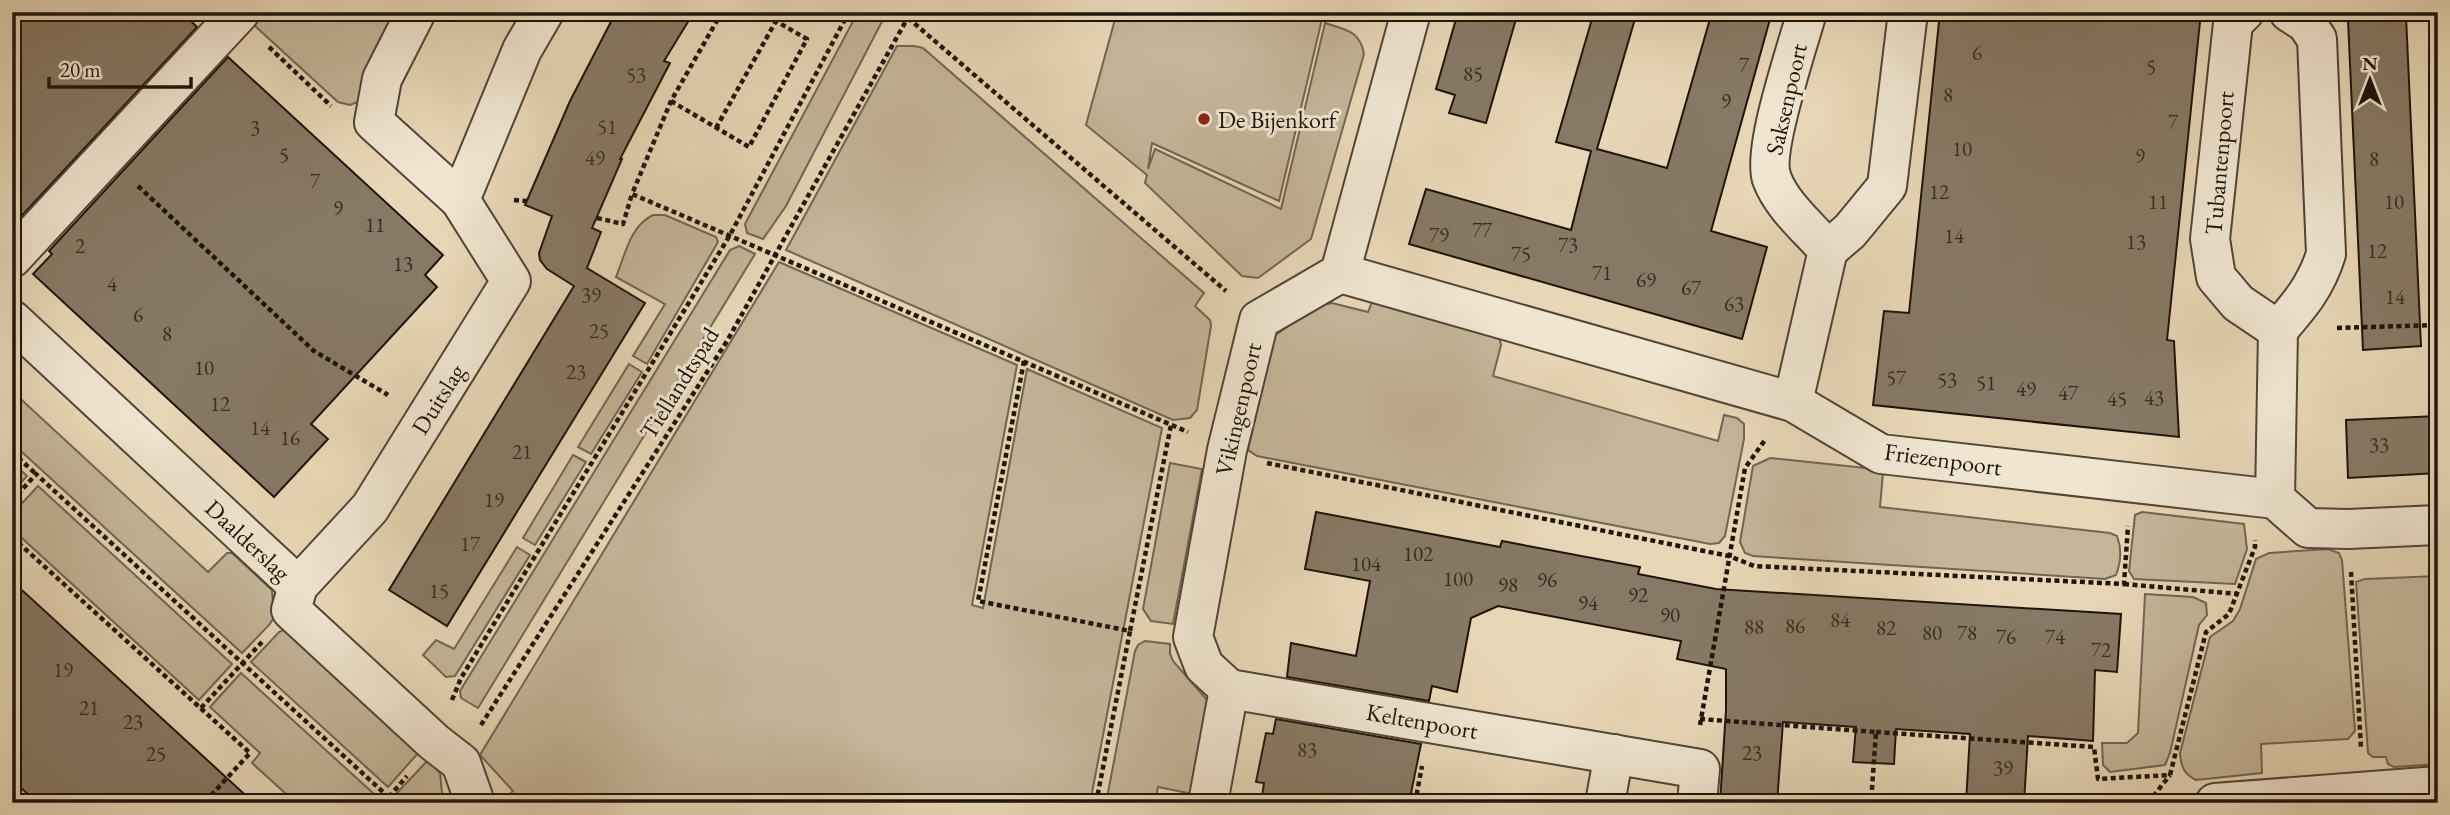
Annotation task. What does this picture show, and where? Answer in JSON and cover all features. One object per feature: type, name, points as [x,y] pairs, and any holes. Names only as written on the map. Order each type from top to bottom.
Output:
[{"type":"street","points":[[374,122],[382,79],[416,12]]},
{"type":"street","points":[[460,200],[522,50],[544,12]]},
{"type":"street","points":[[1340,273],[1411,12]]},
{"type":"street","name":"Saksenpoort","points":[[1807,12],[1769,146],[1770,177],[1783,199],[1828,250]]},
{"type":"street","points":[[1793,402],[1828,250],[1850,232],[1886,186],[1908,12]]},
{"type":"street","name":"Tubantenpoort","points":[[2244,12],[2233,23],[2210,239],[2216,276],[2238,303],[2278,330]]},
{"type":"street","points":[[2289,12],[2305,23],[2317,38],[2326,254],[2319,276],[2278,330],[2275,499],[2308,528],[2348,529],[2438,524]]},
{"type":"street","points":[[12,258],[238,14]]},
{"type":"street","name":"Duitslag","points":[[294,598],[370,508],[511,281],[460,200],[374,122]]},
{"type":"street","name":"Vikingenpoort","points":[[1229,688],[1204,666],[1193,637],[1227,450],[1259,320],[1340,273]]},
{"type":"street","name":"Friezenpoort","points":[[1340,273],[1793,402],[1881,454],[2275,499]]},
{"type":"street","name":"Daalderslag","points":[[12,320],[448,753],[473,797],[472,803]]},
{"type":"street","points":[[1208,803],[1229,688]]},
{"type":"street","name":"Keltenpoort","points":[[1229,688],[1614,754],[1699,786]]},
{"type":"street","points":[[1605,803],[1614,754]]},
{"type":"street","points":[[2215,803],[2438,786]]},
{"type":"path","points":[[597,218],[623,224],[632,194],[671,101],[722,12]]},
{"type":"path","points":[[671,101],[748,147],[807,38],[760,12]]},
{"type":"path","points":[[389,797],[448,753],[461,678],[730,235],[849,12]]},
{"type":"path","points":[[238,14],[332,107],[374,122]]},
{"type":"path","points":[[909,15],[1259,320]]},
{"type":"path","name":"Tiellandtspad","points":[[448,753],[484,720],[727,341],[909,15]]},
{"type":"path","points":[[716,128],[776,21]]},
{"type":"path","points":[[106,157],[314,351],[426,418]]},
{"type":"path","points":[[632,194],[1259,462],[1729,556],[1754,566],[2124,584],[2238,594]]},
{"type":"path","points":[[2278,330],[2438,325]]},
{"type":"path","points":[[1024,361],[978,601],[1130,631]]},
{"type":"path","points":[[1699,786],[1700,719],[1745,468],[1793,402]]},
{"type":"path","points":[[1096,803],[1171,425]]},
{"type":"path","points":[[12,452],[395,803]]},
{"type":"path","points":[[12,501],[36,474]]},
{"type":"path","points":[[2124,584],[2129,518]]},
{"type":"path","points":[[2348,529],[2364,791]]},
{"type":"path","points":[[12,537],[250,752],[204,803]]},
{"type":"path","points":[[2148,803],[2170,775],[2206,632],[2230,614],[2255,547],[2255,537]]},
{"type":"path","points":[[201,708],[243,663],[294,598]]},
{"type":"path","points":[[1700,719],[2094,747],[2098,779],[2170,775]]},
{"type":"path","points":[[1871,803],[1876,732]]},
{"type":"path","points":[[12,787],[30,803]]},
{"type":"shaded area","points":[[254,12],[400,12],[360,101],[350,105],[338,102],[256,27]]},
{"type":"shaded area","points":[[858,12],[887,12],[786,206],[763,239],[747,233],[745,224]]},
{"type":"shaded area","name":"De Bijenkorf","points":[[1117,12],[1296,12],[1322,19],[1279,201],[1152,143],[1148,169],[1155,149],[1281,209],[1325,23],[1350,32],[1359,40],[1364,54],[1311,239],[1258,278],[1242,276],[1145,183],[1147,175],[1086,125]]},
{"type":"shaded area","points":[[897,46],[923,48],[1204,293],[1195,306],[1210,320],[1211,326],[1197,410],[1190,418],[1173,420],[786,250]]},
{"type":"shaded area","points":[[653,215],[665,215],[716,237],[718,242],[647,364],[633,356],[665,304],[616,277],[634,234],[645,220]]},
{"type":"shaded area","points":[[739,246],[755,254],[478,708],[461,698],[460,691],[730,250]]},
{"type":"shaded area","points":[[779,262],[1017,365],[972,605],[983,608],[1027,369],[1162,428],[1090,803],[510,803],[505,798],[513,791],[480,755]]},
{"type":"shaded area","points":[[1372,302],[1499,337],[1501,345],[1493,376],[1718,441],[1724,415],[1737,418],[1744,424],[1744,439],[1725,536],[1719,543],[1710,544],[1257,456],[1248,450],[1274,336],[1317,306],[1332,303],[1368,312]]},
{"type":"shaded area","points":[[629,364],[642,372],[591,454],[578,447]]},
{"type":"shaded area","points":[[12,391],[208,572],[227,553],[232,553],[272,590],[274,617],[242,653],[12,443]]},
{"type":"shaded area","points":[[573,455],[586,462],[535,545],[523,538]]},
{"type":"shaded area","points":[[1770,458],[1875,469],[1883,473],[1880,507],[2110,533],[2117,536],[2120,546],[2118,570],[2116,575],[2105,579],[1753,556],[1745,553],[1740,542],[1753,466]]},
{"type":"shaded area","points":[[12,462],[27,476],[12,492]]},
{"type":"shaded area","points":[[1170,463],[1202,469],[1173,624],[1151,621],[1143,609]]},
{"type":"shaded area","points":[[38,486],[232,664],[199,700],[12,529],[12,514]]},
{"type":"shaded area","points":[[2142,512],[2244,524],[2247,549],[2235,584],[2134,579],[2129,571],[2135,515]]},
{"type":"shaded area","points":[[517,547],[530,555],[455,676],[446,677],[423,655],[436,640],[454,649]]},
{"type":"shaded area","points":[[2328,549],[2339,553],[2342,560],[2355,731],[2348,739],[2261,744],[2262,773],[2196,780],[2192,778],[2184,770],[2180,753],[2210,637],[2233,621],[2240,609],[2256,559],[2269,553]]},
{"type":"shaded area","points":[[2438,576],[2438,764],[2394,767],[2388,764],[2386,757],[2373,757],[2368,753],[2356,582],[2365,579]]},
{"type":"shaded area","points":[[2145,594],[2193,597],[2206,603],[2207,615],[2199,625],[2165,765],[2110,772],[2103,765],[2102,743],[2127,743],[2138,733]]},
{"type":"shaded area","points":[[283,630],[288,631],[419,752],[388,787],[251,662]]},
{"type":"shaded area","points":[[1145,641],[1170,644],[1173,661],[1208,701],[1193,794],[1158,787],[1155,803],[1106,803],[1135,651],[1138,645]]},
{"type":"shaded area","points":[[241,673],[384,803],[296,803],[252,763],[260,753],[210,707]]},
{"type":"shaded area","points":[[428,760],[440,773],[443,803],[405,803],[396,794]]},
{"type":"building","points":[[12,12],[182,12],[197,27],[16,222],[12,219]]},
{"type":"building","points":[[616,12],[694,12],[664,61],[670,63],[620,159],[592,228],[601,232],[587,268],[645,303],[447,626],[389,590],[574,286],[547,269],[540,260],[539,253],[552,216],[525,205],[570,101]]},
{"type":"building","points":[[1458,12],[1518,12],[1486,123],[1449,113],[1455,95],[1436,89]]},
{"type":"building","points":[[1594,12],[1637,12],[1597,149],[1667,168],[1712,12],[1772,12],[1711,231],[1767,247],[1742,339],[1409,244],[1426,189],[1571,230],[1591,151],[1556,142]]},
{"type":"building","points":[[1940,12],[2201,12],[2167,340],[2174,341],[2179,437],[1873,405],[1884,311],[1909,313]]},
{"type":"building","points":[[2406,16],[2421,346],[2363,350],[2348,20]]},
{"type":"building","points":[[228,57],[443,255],[425,275],[437,287],[311,424],[328,439],[274,497],[33,274],[52,254],[49,251]]},
{"type":"building","points":[[2438,416],[2438,473],[2348,478],[2346,420]]},
{"type":"building","points":[[1316,512],[1500,547],[1502,541],[1640,567],[1638,574],[1716,589],[2121,614],[2117,672],[2095,670],[2093,741],[2028,736],[2024,803],[1966,803],[1970,734],[1896,729],[1894,764],[1853,762],[1856,727],[1783,722],[1777,803],[1720,803],[1726,669],[1677,659],[1681,641],[1498,606],[1471,618],[1457,692],[1432,686],[1429,701],[1287,677],[1291,643],[1356,656],[1370,581],[1305,569]]},
{"type":"building","points":[[12,581],[254,803],[38,803],[12,780]]},
{"type":"building","points":[[1276,719],[1421,744],[1409,803],[1261,803],[1264,783],[1256,782],[1266,733],[1273,734]]},
{"type":"place","name":"De Bijenkorf","points":[[1204,119]]}]
